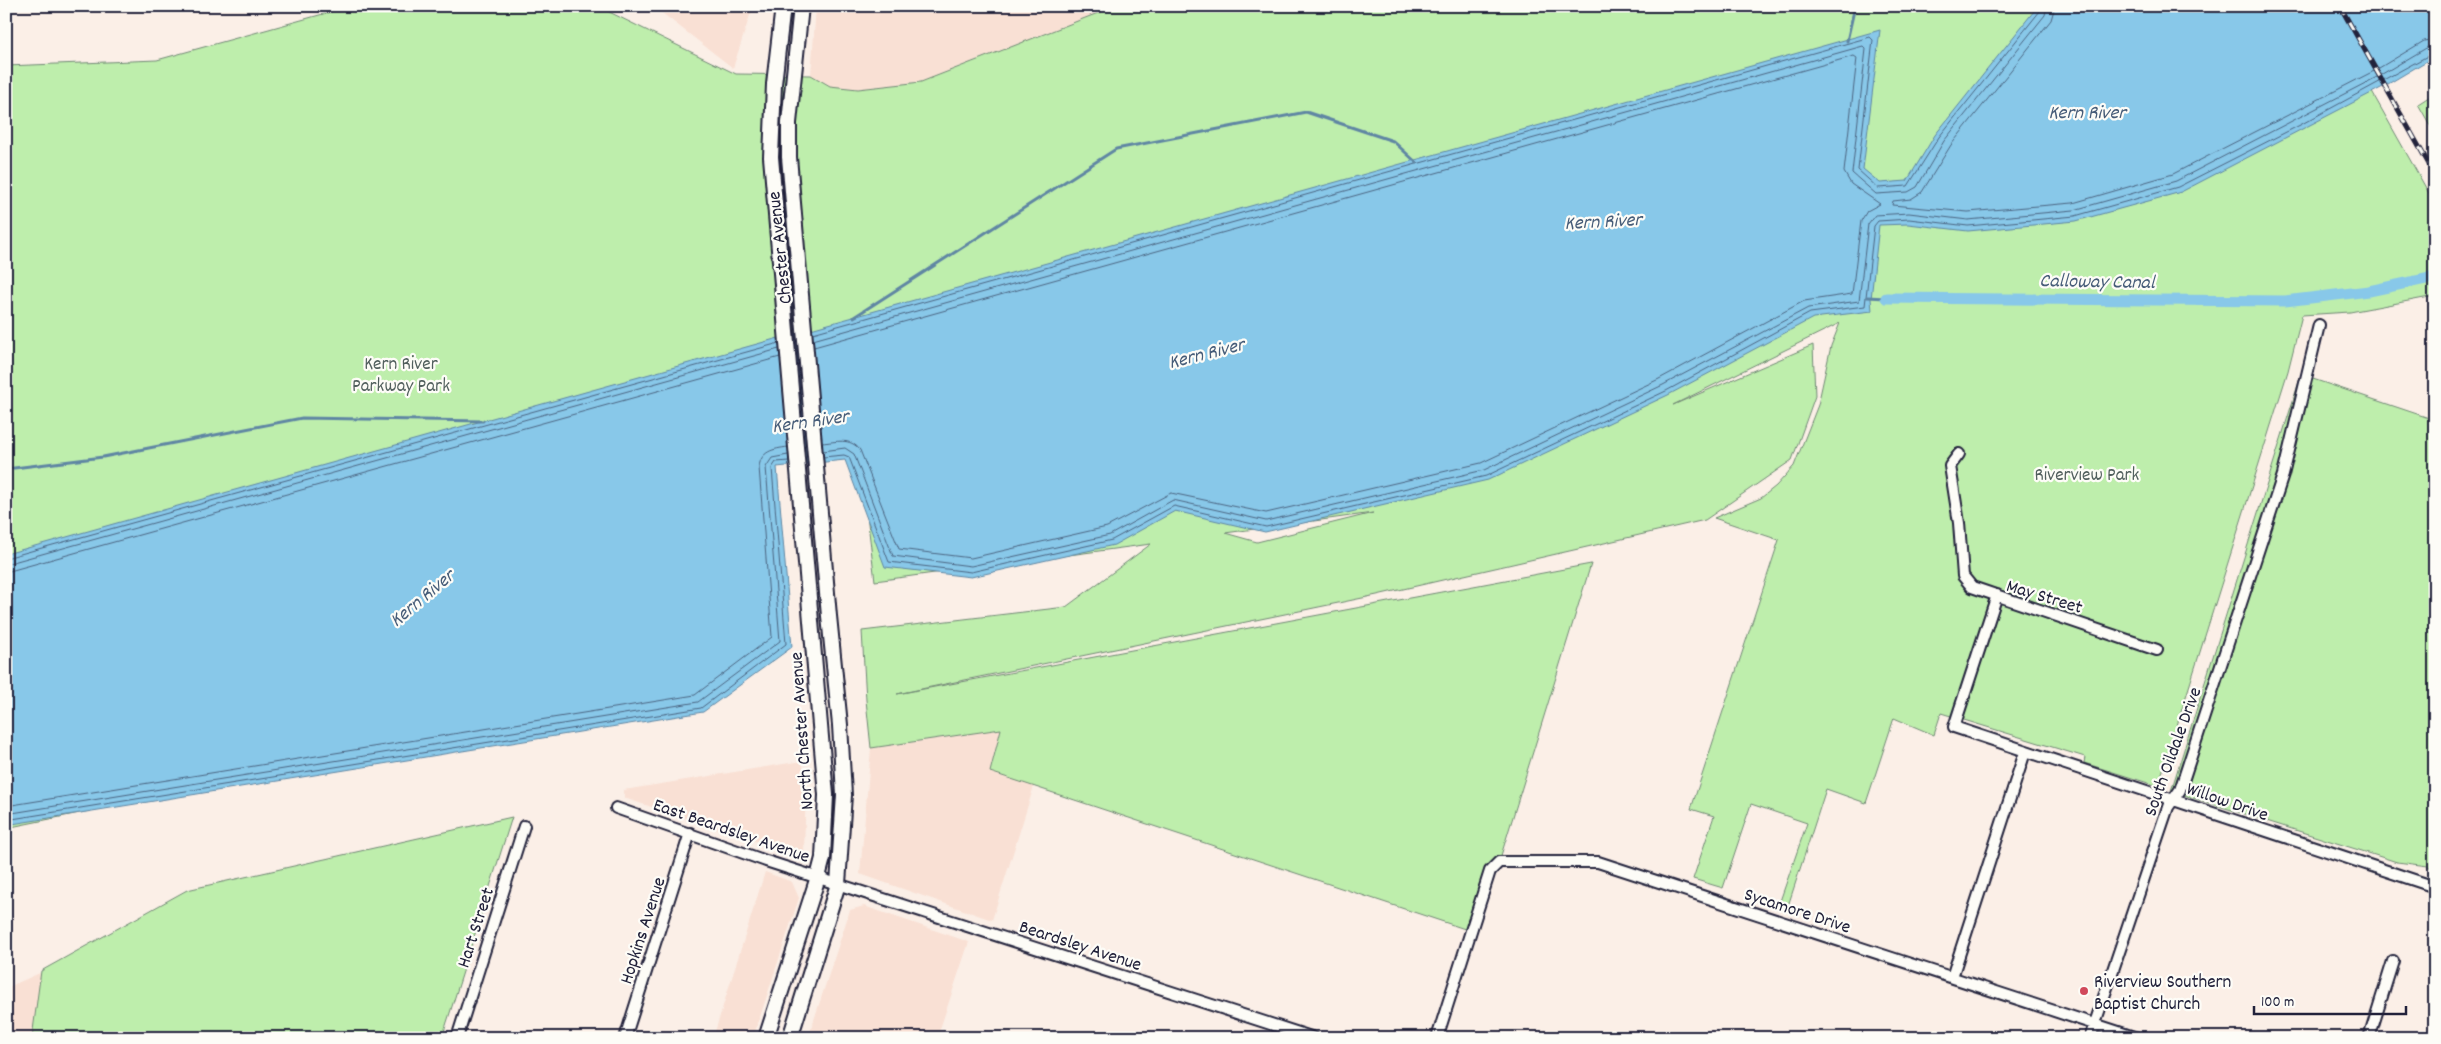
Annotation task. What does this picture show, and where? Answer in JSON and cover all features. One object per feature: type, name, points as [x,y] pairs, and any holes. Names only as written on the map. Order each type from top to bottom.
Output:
[{"type":"main road","name":"Chester Avenue","points":[[783,6],[774,84],[771,157],[798,474]]},
{"type":"main road","name":"Chester Avenue","points":[[800,6],[796,35],[789,148],[792,208],[798,253],[819,486]]},
{"type":"main road","name":"North Chester Avenue","points":[[766,1038],[823,858],[826,795],[798,474]]},
{"type":"main road","name":"North Chester Avenue","points":[[790,1038],[838,884],[844,795],[840,725],[819,486]]},
{"type":"street","name":"South Oildale Drive","points":[[2090,1038],[2168,807],[2180,790],[2283,475],[2319,325]]},
{"type":"street","points":[[1959,454],[1950,466],[1963,576],[1972,587],[1996,595]]},
{"type":"street","name":"May Street","points":[[1954,727],[1996,595],[2157,650]]},
{"type":"street","name":"Willow Drive","points":[[1954,727],[2435,887]]},
{"type":"street","points":[[1952,977],[2025,752]]},
{"type":"street","name":"East Beardsley Avenue","points":[[616,808],[690,832],[766,861],[838,884]]},
{"type":"street","name":"Hart Street","points":[[457,1038],[524,826]]},
{"type":"street","name":"Hopkins Avenue","points":[[625,1038],[690,832]]},
{"type":"street","name":"Sycamore Drive","points":[[1436,1038],[1490,871],[1499,862],[1598,862],[2137,1038]]},
{"type":"street","name":"Beardsley Avenue","points":[[838,884],[1314,1038]]},
{"type":"street","points":[[2369,1038],[2393,960]]},
{"type":"shaded area","points":[[653,6],[753,6],[733,68]]},
{"type":"shaded area","points":[[816,6],[1116,6],[921,82],[858,89],[830,86],[811,75]]},
{"type":"shaded area","points":[[1001,729],[990,772],[1034,786],[992,920],[860,874],[871,748]]},
{"type":"shaded area","points":[[802,761],[806,786],[804,853],[801,856],[624,798],[624,790]]},
{"type":"shaded area","points":[[765,872],[792,882],[799,898],[753,1038],[713,1038]]},
{"type":"shaded area","points":[[864,906],[969,942],[937,1038],[808,1038],[850,910]]},
{"type":"shaded area","points":[[42,972],[32,1038],[6,1038],[6,988]]},
{"type":"green space","name":"Kern River Parkway Park","points":[[352,6],[597,6],[736,74],[811,75],[830,86],[858,89],[921,82],[1116,6],[2284,6],[2364,78],[2435,204],[2435,296],[2350,312],[2302,315],[2288,371],[2158,786],[2084,763],[2085,757],[1941,713],[1934,735],[1894,718],[1866,803],[1826,789],[1787,909],[1778,907],[1807,823],[1751,804],[1723,888],[1693,879],[1714,816],[1691,809],[1779,540],[1714,518],[1761,498],[1776,486],[1794,466],[1818,405],[1831,346],[1840,323],[1673,405],[1813,345],[1815,396],[1792,460],[1705,520],[1377,595],[897,694],[1591,564],[1499,862],[1471,931],[990,772],[1001,729],[871,748],[862,631],[1066,607],[1151,544],[875,581],[859,449],[760,462],[689,689],[6,828],[6,66],[157,60]],"holes":[[[1373,513],[1257,542],[1225,533]]]},
{"type":"green space","points":[[2435,93],[2435,134],[2418,104]]},
{"type":"green space","points":[[2301,375],[2435,420],[2435,870],[2428,866],[2397,862],[2171,791]]},
{"type":"green space","points":[[512,817],[442,1038],[32,1038],[41,971],[187,890]]},
{"type":"water","name":"Kern River","points":[[2038,6],[2435,6],[2435,56],[2383,87],[2181,192],[2076,221],[1968,231],[1908,224],[1879,225],[1871,299],[1872,311],[1813,318],[1668,395],[1488,480],[1265,532],[1175,511],[1114,545],[971,577],[885,567],[845,460],[777,467],[792,647],[703,712],[6,825],[6,554],[1880,30],[1863,169],[1880,183],[1907,181],[1935,135]]},
{"type":"waterway","points":[[1847,41],[1855,6]]},
{"type":"waterway","points":[[854,317],[1116,149],[1306,112],[1393,141],[1417,163]]},
{"type":"waterway","name":"Calloway Canal","points":[[1886,298],[2285,301],[2369,291],[2435,277]]},
{"type":"waterway","name":"Calloway Canal","points":[[1867,297],[1886,298]]},
{"type":"waterway","points":[[6,469],[103,457],[302,418],[483,421]]},
{"type":"railway","points":[[2340,6],[2435,175]]},
{"type":"place","name":"Riverview Southern Baptist Church","points":[[2084,991]]},
{"type":"park label","name":"Riverview Park","points":[[2087,473]]}]
